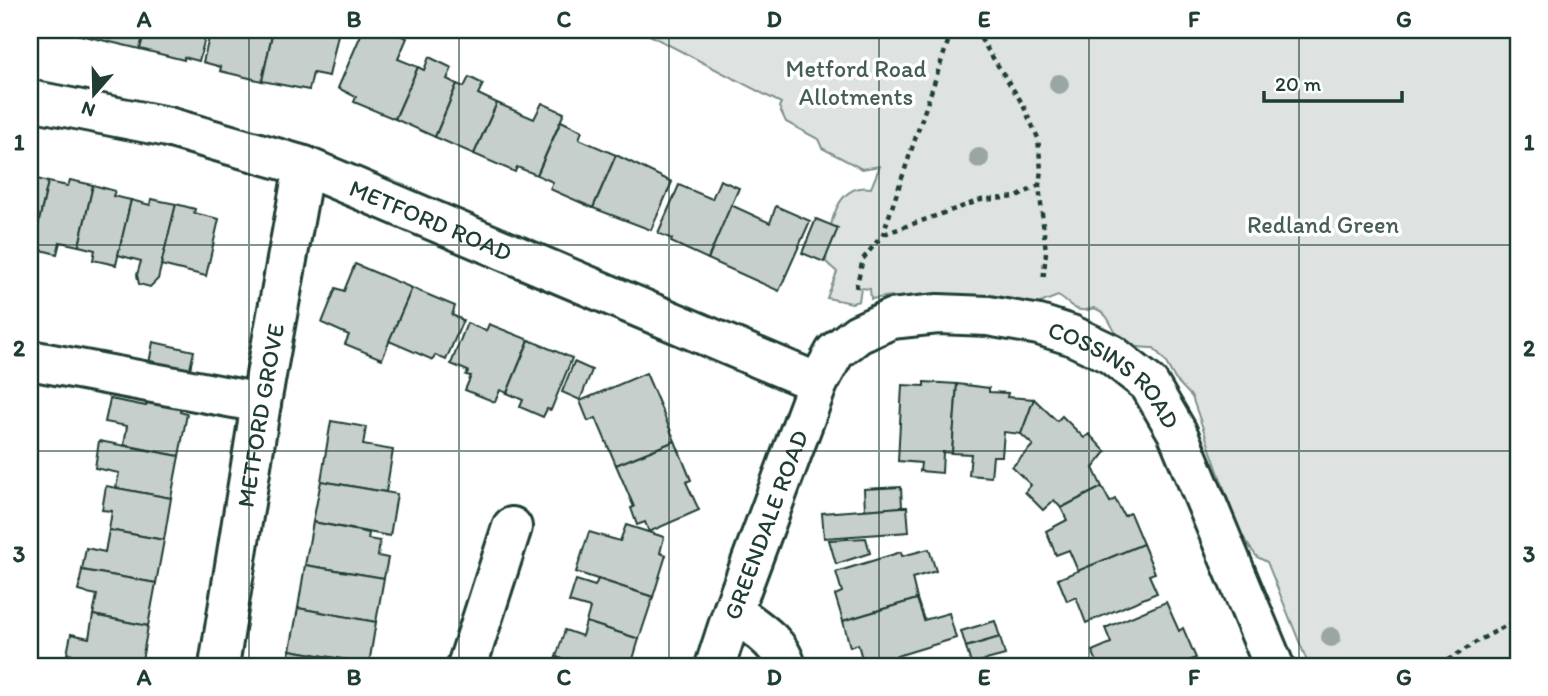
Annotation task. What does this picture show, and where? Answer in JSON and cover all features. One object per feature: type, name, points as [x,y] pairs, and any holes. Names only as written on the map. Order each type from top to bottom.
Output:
[{"type":"street","name":"METFORD ROAD","points":[[30,100],[168,127],[304,166],[818,383]]},
{"type":"street","name":"METFORD GROVE","points":[[219,666],[261,403],[304,166]]},
{"type":"street","name":"COSSINS ROAD","points":[[818,383],[835,352],[858,334],[891,319],[938,314],[988,316],[1039,325],[1071,335],[1111,354],[1149,384],[1177,432],[1274,666]]},
{"type":"street","points":[[30,360],[261,403]]},
{"type":"street","name":"GREENDALE ROAD","points":[[715,666],[818,383]]},
{"type":"street","points":[[467,666],[512,527]]},
{"type":"street","points":[[733,611],[772,640],[786,666]]},
{"type":"path","points":[[952,30],[883,234],[981,201],[1017,197],[1039,185]]},
{"type":"path","points":[[975,30],[1022,103],[1038,138],[1041,170],[1039,185],[1046,252]]},
{"type":"path","points":[[1440,666],[1518,619]]},
{"type":"green space","name":"Redland Green","points":[[640,30],[1503,30],[1518,45],[1518,666],[1309,666],[1267,562],[1257,557],[1243,538],[1192,397],[1175,379],[1154,348],[1127,344],[1102,313],[1094,308],[1074,308],[1058,296],[1027,308],[985,296],[963,295],[945,301],[898,299],[891,296],[871,299],[870,289],[861,288],[859,301],[852,303],[827,298],[837,272],[826,262],[828,239],[835,213],[848,193],[858,188],[871,188],[880,166],[862,169],[822,148],[818,139],[786,122],[779,107],[781,103]]},
{"type":"building","points":[[77,30],[145,30],[140,49],[76,34]]},
{"type":"building","points":[[145,30],[207,30],[199,61],[140,49]]},
{"type":"building","points":[[211,30],[273,30],[262,81],[220,71],[221,67],[203,62]]},
{"type":"building","points":[[273,30],[339,30],[329,76],[313,73],[309,90],[262,81]]},
{"type":"building","points":[[363,30],[387,30],[407,38],[398,59],[418,67],[395,119],[354,102],[356,97],[338,88]]},
{"type":"building","points":[[429,57],[452,68],[447,79],[457,84],[435,137],[395,119],[418,67],[424,70]]},
{"type":"building","points":[[469,77],[483,84],[478,94],[497,103],[474,154],[435,137],[457,84],[464,87]]},
{"type":"building","points":[[497,103],[534,119],[542,103],[564,113],[537,175],[517,167],[515,172],[474,154]]},
{"type":"building","points":[[561,121],[582,131],[579,139],[616,155],[593,208],[550,189],[553,182],[537,175]]},
{"type":"building","points":[[616,155],[672,182],[651,230],[593,208]]},
{"type":"building","points":[[30,177],[48,182],[33,248],[30,247]]},
{"type":"building","points":[[70,180],[93,185],[79,246],[60,242],[57,254],[33,248],[48,182],[68,186]]},
{"type":"building","points":[[720,180],[739,188],[708,259],[658,233],[679,185],[712,199]]},
{"type":"building","points":[[93,185],[115,191],[113,196],[131,200],[116,265],[93,260],[95,250],[79,246]]},
{"type":"building","points":[[151,199],[176,204],[158,279],[150,287],[139,284],[137,275],[141,261],[118,255],[131,200],[150,205]]},
{"type":"building","points":[[176,204],[195,209],[194,213],[219,219],[206,276],[161,265]]},
{"type":"building","points":[[731,205],[770,223],[776,206],[810,221],[779,291],[708,259]]},
{"type":"building","points":[[816,219],[838,228],[824,262],[802,253]]},
{"type":"building","points":[[355,264],[412,288],[382,359],[345,344],[349,335],[322,323],[336,288],[344,291]]},
{"type":"building","points":[[412,288],[455,306],[452,315],[463,320],[446,360],[435,355],[433,360],[389,341]]},
{"type":"building","points":[[467,323],[486,331],[489,324],[529,340],[507,393],[500,390],[495,402],[465,390],[471,376],[466,375],[468,371],[451,364]]},
{"type":"building","points":[[529,340],[572,358],[551,410],[547,409],[543,417],[520,407],[523,400],[507,393]]},
{"type":"building","points":[[153,342],[194,351],[188,378],[148,369]]},
{"type":"building","points":[[574,362],[592,370],[580,400],[562,392]]},
{"type":"building","points":[[646,373],[675,441],[616,465],[596,418],[588,421],[580,401]]},
{"type":"building","points":[[924,382],[957,384],[952,453],[943,452],[942,473],[920,471],[921,463],[898,461],[902,385],[924,386]]},
{"type":"building","points":[[957,384],[989,388],[989,392],[1008,393],[1007,397],[1034,399],[1021,434],[1004,432],[1002,456],[993,456],[991,477],[969,475],[971,454],[952,453]]},
{"type":"building","points":[[149,388],[183,395],[180,412],[187,414],[179,456],[124,445],[127,426],[105,422],[110,399],[146,406]]},
{"type":"building","points":[[1034,399],[1057,421],[1062,416],[1084,438],[1089,434],[1106,452],[1093,468],[1102,487],[1061,508],[1054,500],[1043,510],[1025,492],[1031,485],[1012,467],[1033,445],[1021,434]]},
{"type":"building","points":[[331,421],[366,427],[363,445],[393,450],[386,492],[321,481]]},
{"type":"building","points":[[99,441],[179,456],[171,498],[116,488],[119,473],[95,468]]},
{"type":"building","points":[[675,441],[691,480],[686,482],[699,510],[649,532],[645,522],[637,525],[631,508],[634,507],[616,465]]},
{"type":"building","points":[[321,481],[397,494],[390,536],[313,522]]},
{"type":"building","points":[[106,486],[171,498],[164,540],[109,530],[112,511],[102,510]]},
{"type":"building","points":[[901,487],[902,507],[865,510],[864,489]]},
{"type":"building","points":[[1102,487],[1110,502],[1115,499],[1124,516],[1130,513],[1143,544],[1078,571],[1069,550],[1056,555],[1046,531],[1067,520],[1061,508]]},
{"type":"building","points":[[907,507],[909,532],[824,538],[822,513]]},
{"type":"building","points":[[313,522],[369,533],[368,539],[380,541],[378,556],[388,558],[384,578],[305,565]]},
{"type":"building","points":[[626,525],[664,537],[660,553],[666,555],[653,597],[576,572],[589,532],[620,541]]},
{"type":"building","points":[[109,530],[164,540],[156,583],[82,570],[86,548],[105,552]]},
{"type":"building","points":[[866,538],[870,553],[836,564],[829,540]]},
{"type":"building","points":[[1143,544],[1155,573],[1149,575],[1157,593],[1086,623],[1076,597],[1067,601],[1058,579]]},
{"type":"building","points":[[929,549],[936,571],[912,578],[917,599],[843,621],[835,595],[842,592],[836,572],[901,552],[902,556]]},
{"type":"building","points":[[305,565],[384,578],[376,622],[298,608]]},
{"type":"building","points":[[82,570],[156,583],[148,626],[93,615],[97,595],[78,591]]},
{"type":"building","points":[[598,579],[653,597],[639,639],[586,622],[590,608],[569,602],[576,580],[595,586]]},
{"type":"building","points":[[917,599],[924,620],[949,613],[956,638],[864,666],[858,644],[850,647],[843,621]]},
{"type":"building","points":[[1166,602],[1179,631],[1183,628],[1196,658],[1177,666],[1099,666],[1092,651],[1111,643],[1105,628]]},
{"type":"building","points":[[298,608],[376,622],[369,664],[290,650]]},
{"type":"building","points":[[93,615],[148,626],[141,666],[67,654],[71,634],[89,638]]},
{"type":"building","points":[[995,621],[1000,637],[966,647],[961,631]]},
{"type":"building","points":[[586,622],[639,639],[631,666],[583,666],[556,657],[565,630],[582,636]]},
{"type":"building","points":[[1000,637],[1005,655],[971,664],[966,647]]},
{"type":"building","points":[[290,650],[347,660],[345,666],[287,666]]},
{"type":"building","points":[[556,657],[583,666],[553,666]]},
{"type":"park label","name":"Metford Road Allotments","points":[[856,82]]}]
